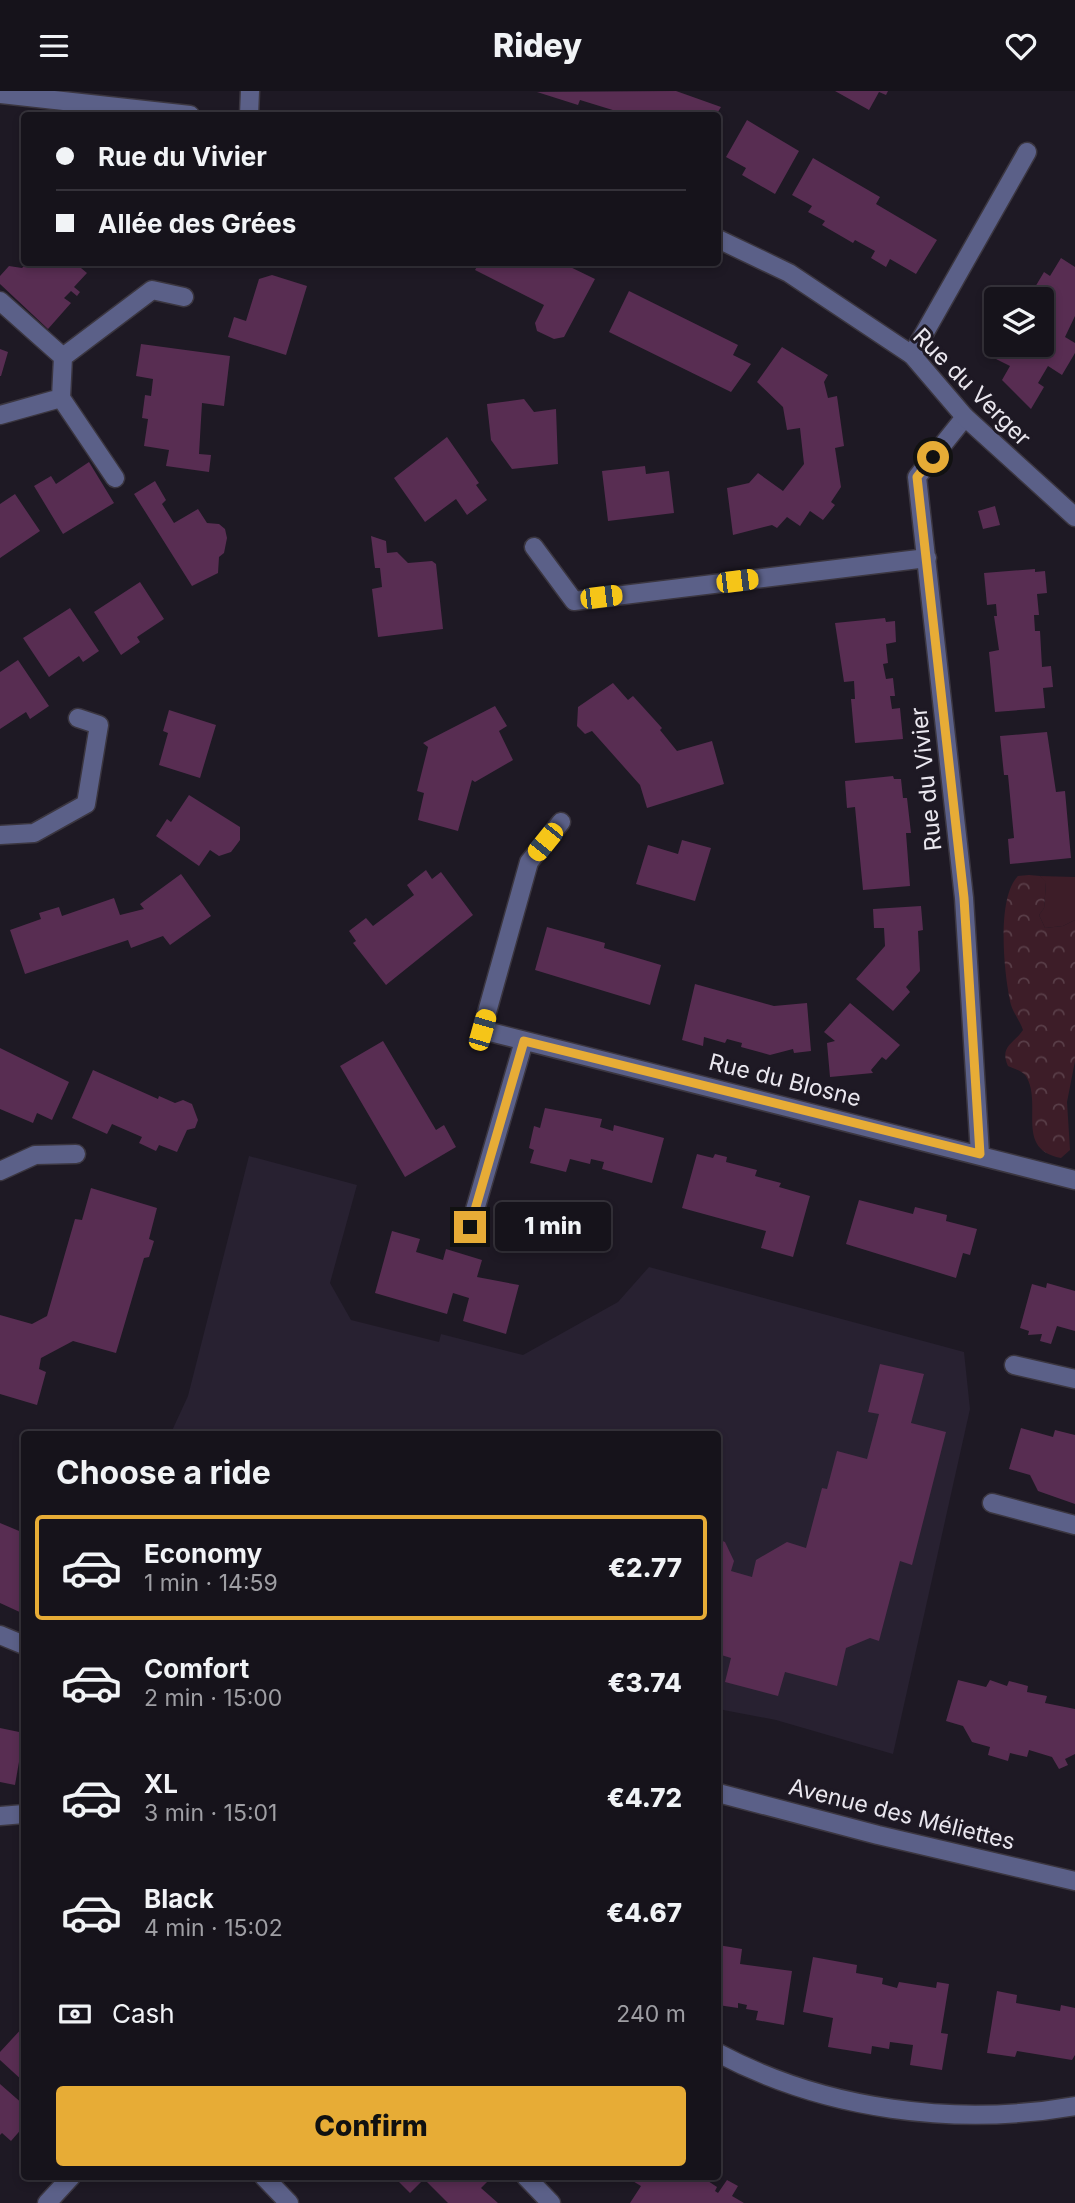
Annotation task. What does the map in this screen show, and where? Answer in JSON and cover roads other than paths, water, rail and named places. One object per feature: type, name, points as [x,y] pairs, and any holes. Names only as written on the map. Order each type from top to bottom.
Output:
[{"type":"street","points":[[249,112],[250,91]]},
{"type":"street","points":[[2,98],[157,112]]},
{"type":"street","points":[[912,355],[1027,152]]},
{"type":"street","name":"Rue du Verger","points":[[721,240],[789,273],[912,355],[965,417],[1075,517]]},
{"type":"street","points":[[63,357],[152,290],[184,297]]},
{"type":"street","points":[[0,301],[63,357]]},
{"type":"street","points":[[63,357],[61,398],[115,478]]},
{"type":"street","points":[[0,415],[61,398]]},
{"type":"street","name":"Rue du Vivier","points":[[965,417],[917,477],[964,898],[980,1154]]},
{"type":"street","points":[[534,547],[574,601],[927,558]]},
{"type":"street","points":[[0,835],[34,833],[86,804],[99,725],[78,718]]},
{"type":"street","name":"Rue du Blosne","points":[[561,823],[529,862],[482,1030],[1075,1180]]},
{"type":"street","points":[[470,1227],[524,1041]]},
{"type":"street","points":[[0,1171],[34,1154],[76,1154]]},
{"type":"street","points":[[1014,1365],[1075,1379]]},
{"type":"street","points":[[992,1503],[1075,1525]]},
{"type":"street","points":[[0,1635],[21,1644]]},
{"type":"street","name":"Avenue des Méliettes","points":[[721,1794],[878,1835],[1075,1881]]},
{"type":"street","points":[[0,1816],[21,1814]]},
{"type":"street","points":[[721,2055],[745,2068],[823,2096],[907,2110],[995,2116],[1075,2106]]},
{"type":"street","points":[[47,2203],[68,2180]]},
{"type":"street","points":[[267,2180],[289,2203]]},
{"type":"street","points":[[529,2180],[551,2203]]}]
